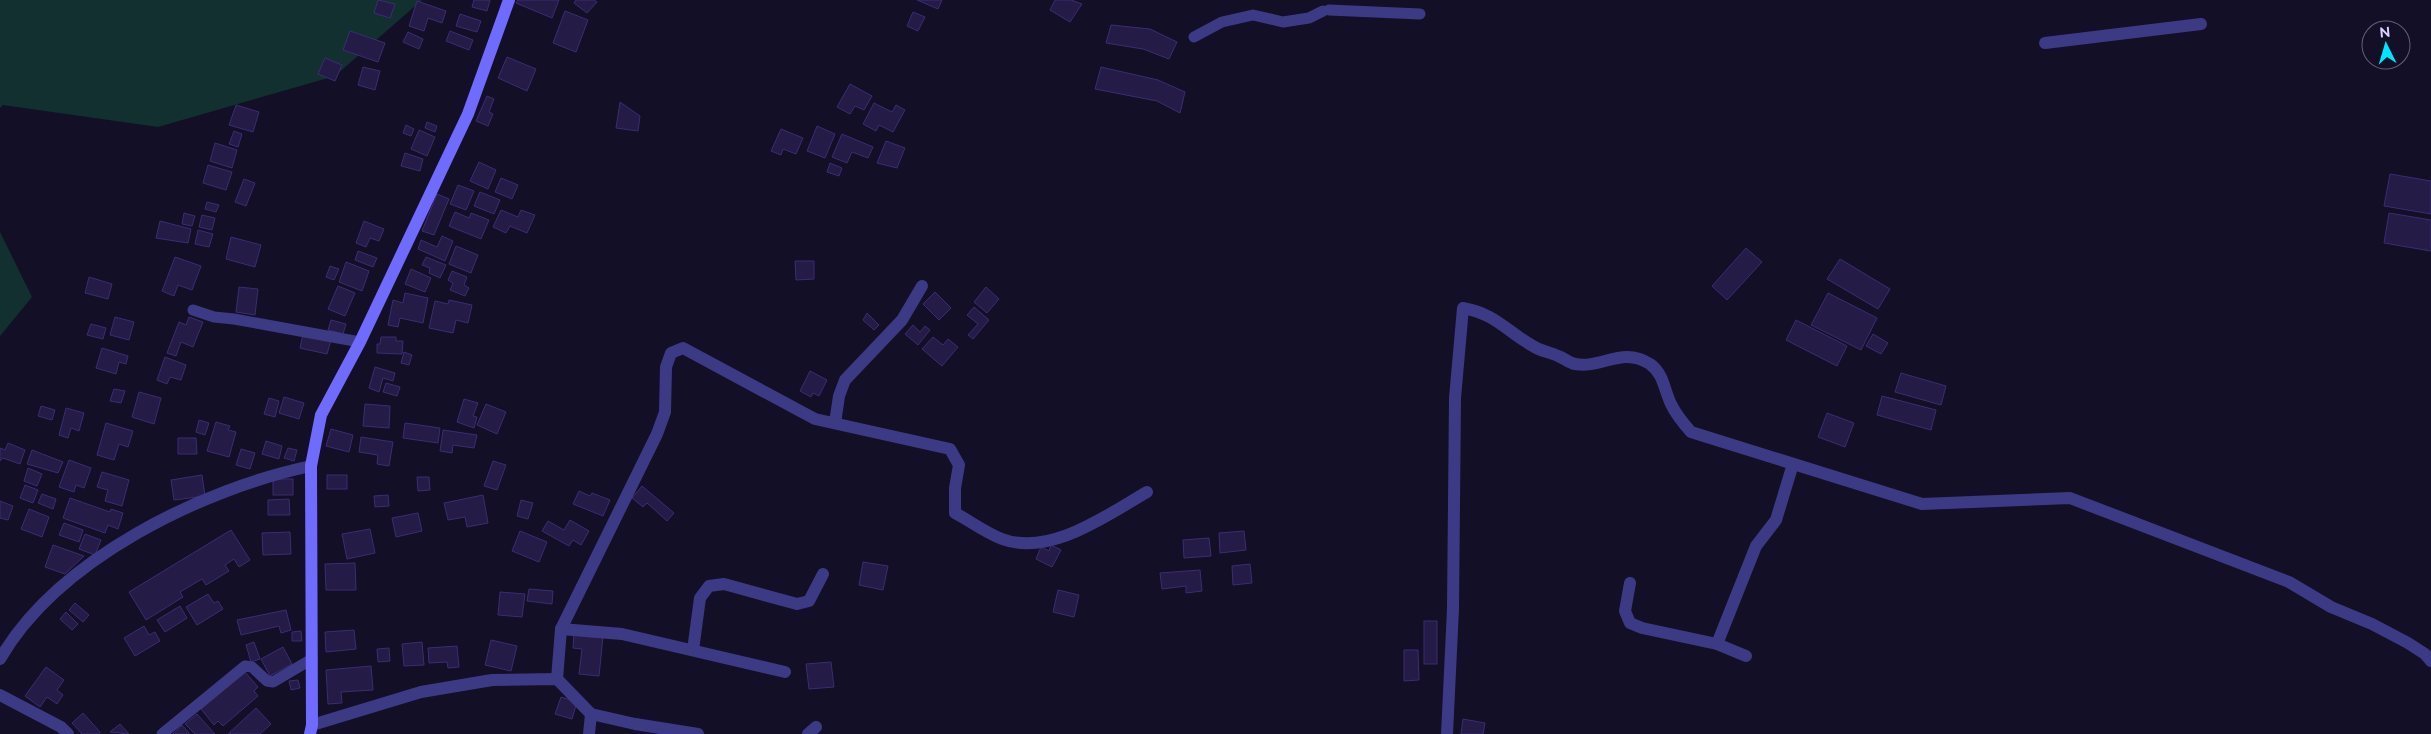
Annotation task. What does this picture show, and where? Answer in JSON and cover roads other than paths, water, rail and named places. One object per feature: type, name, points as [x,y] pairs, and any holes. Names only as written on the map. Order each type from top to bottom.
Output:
[{"type":"main road","points":[[311,730],[311,466],[321,415],[360,342],[468,114],[508,0]]},
{"type":"street","points":[[2045,43],[2201,24]]},
{"type":"street","points":[[835,423],[839,396],[845,380],[902,320],[922,286]]},
{"type":"street","points":[[1447,734],[1453,609],[1456,398],[1463,308],[1481,312],[1511,330],[1533,347],[1574,364],[1586,365],[1622,356],[1638,358],[1651,365],[1662,377],[1673,409],[1691,432],[1922,504],[2070,498],[2289,582],[2331,607],[2372,624],[2408,643],[2425,654],[2431,662]]},
{"type":"street","points":[[557,679],[561,629],[657,434],[665,412],[666,367],[671,353],[683,348],[815,419],[950,450],[959,465],[955,488],[955,513],[1003,540],[1037,543],[1074,534],[1147,492]]},
{"type":"street","points":[[1717,644],[1756,546],[1776,520],[1793,464]]},
{"type":"street","points":[[0,658],[11,639],[48,600],[97,558],[167,516],[277,473],[311,466]]},
{"type":"street","points":[[693,650],[700,598],[708,586],[724,584],[797,604],[809,601],[824,574]]},
{"type":"street","points":[[1630,582],[1625,611],[1630,623],[1642,628],[1717,644],[1746,656]]},
{"type":"street","points":[[561,629],[622,634],[785,672]]},
{"type":"street","points":[[311,730],[421,692],[492,680],[557,679],[591,714],[635,724],[698,734]]},
{"type":"street","points":[[0,695],[61,727],[68,734]]},
{"type":"street","points":[[589,734],[591,714]]},
{"type":"lane","points":[[1194,37],[1222,22],[1253,15],[1283,22],[1308,18],[1326,10],[1420,14]]},
{"type":"lane","points":[[193,310],[214,317],[242,320],[360,342]]},
{"type":"lane","points":[[162,734],[245,666],[252,667],[267,681],[273,682],[312,659]]}]
